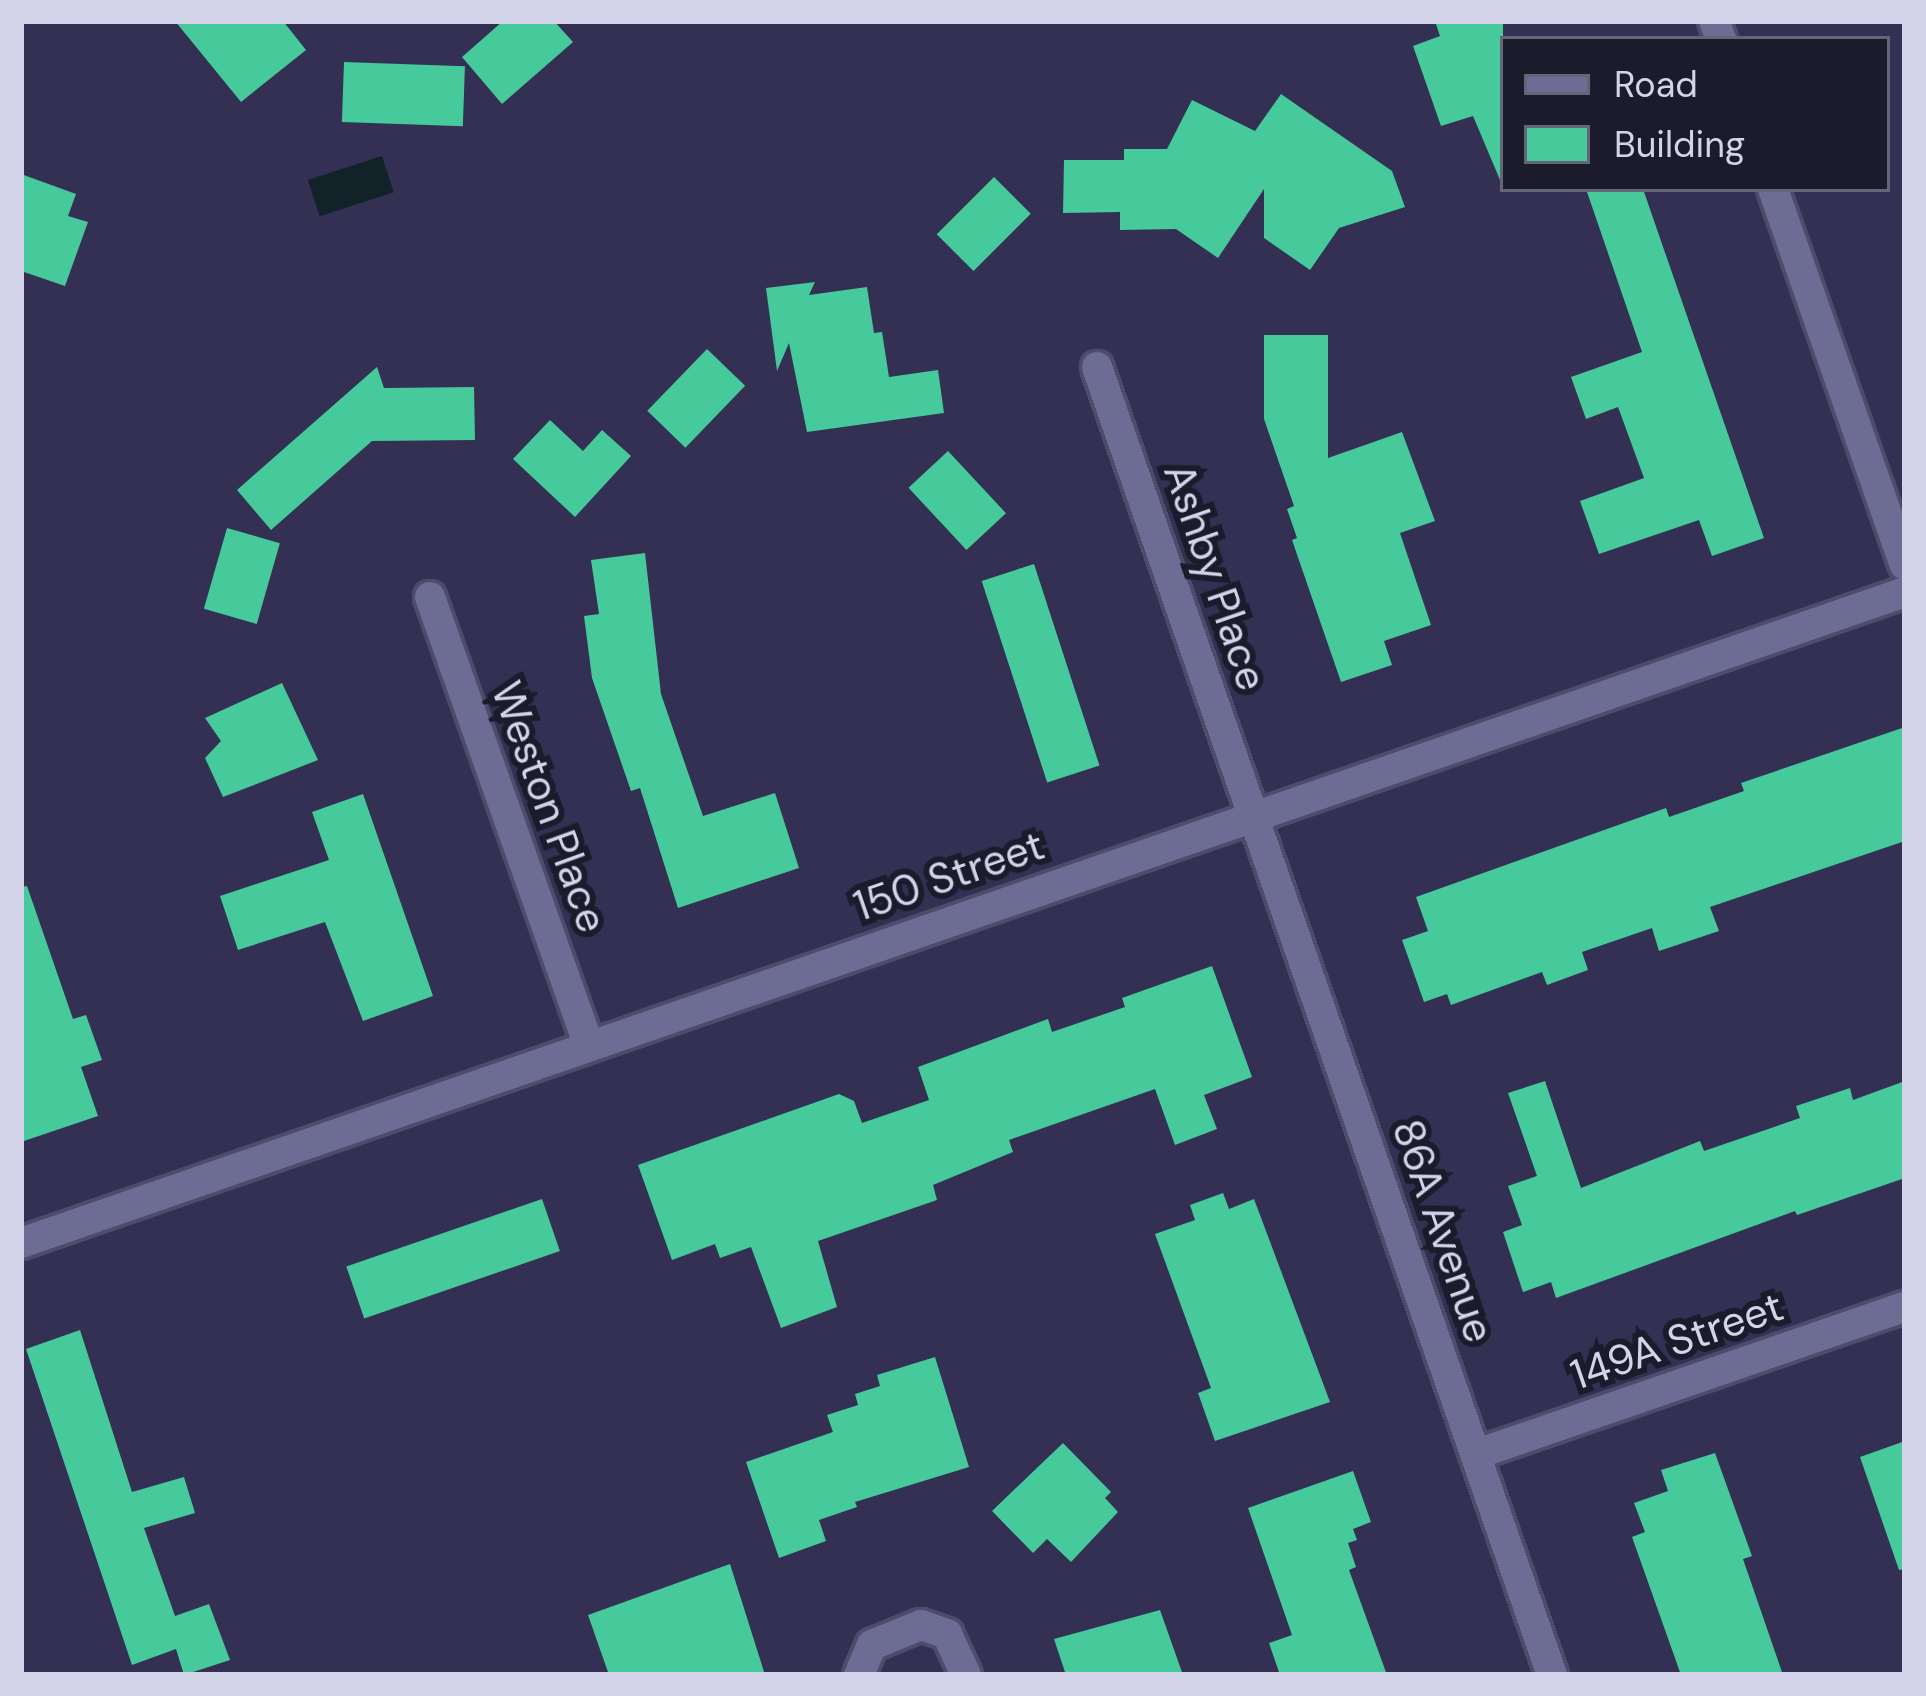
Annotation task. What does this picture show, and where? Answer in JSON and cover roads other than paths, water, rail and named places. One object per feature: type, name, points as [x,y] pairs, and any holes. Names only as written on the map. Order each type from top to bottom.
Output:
[{"type":"street","points":[[1774,192],[1905,565]]},
{"type":"street","name":"Ashby Place","points":[[1096,367],[1253,815]]},
{"type":"street","name":"150 Street","points":[[21,1243],[1905,592]]},
{"type":"street","name":"Weston Place","points":[[430,597],[589,1045]]},
{"type":"street","name":"86A Avenue","points":[[1253,815],[1552,1675]]},
{"type":"street","name":"149A Street","points":[[1477,1454],[1905,1307]]},
{"type":"street","points":[[859,1675],[872,1646],[921,1625],[947,1634],[966,1675]]},
{"type":"water","points":[[382,156],[394,192],[320,216],[308,180]]}]
